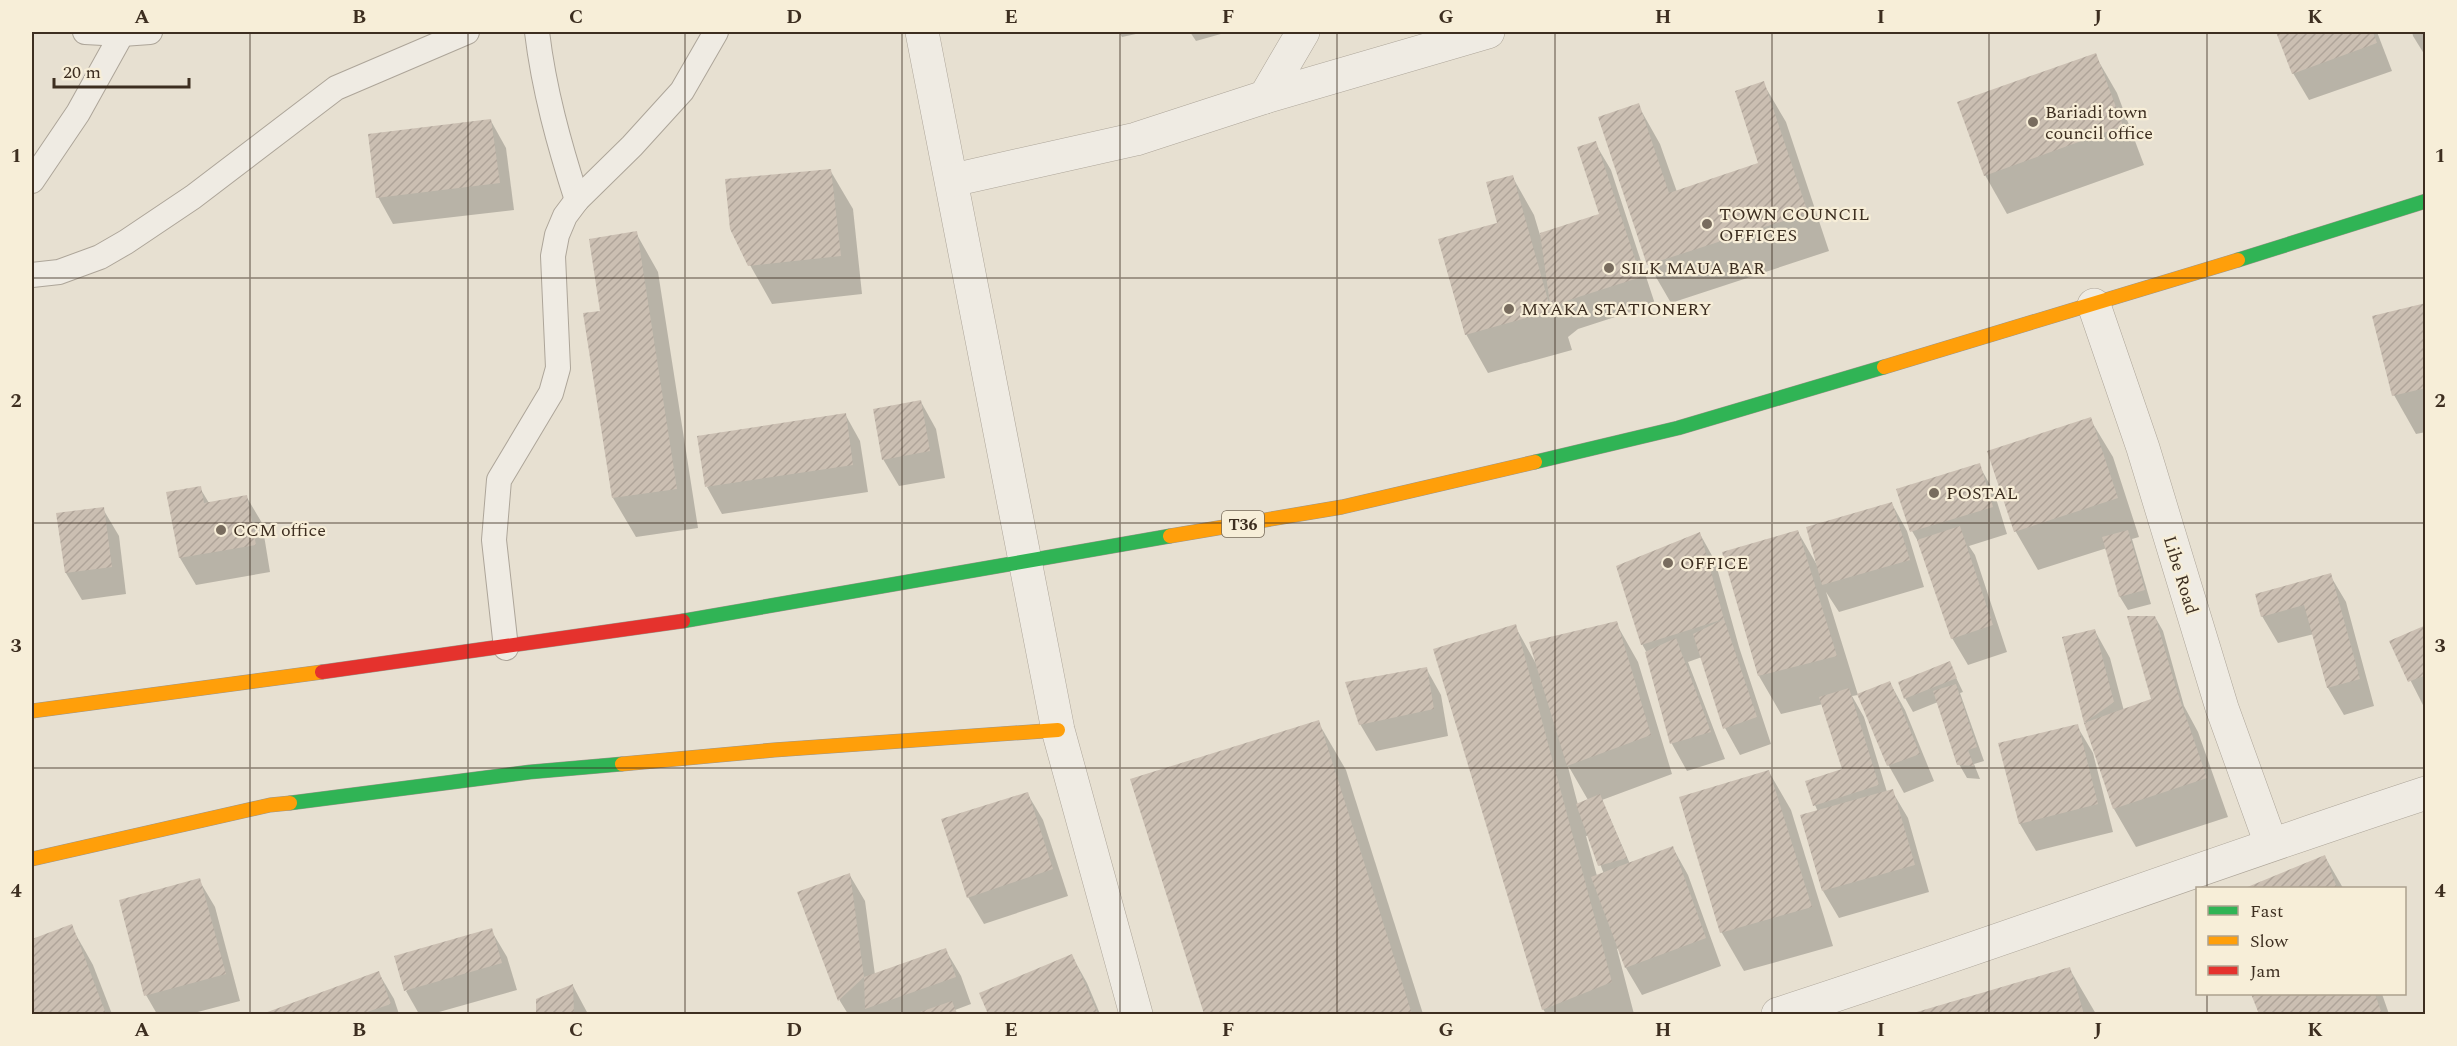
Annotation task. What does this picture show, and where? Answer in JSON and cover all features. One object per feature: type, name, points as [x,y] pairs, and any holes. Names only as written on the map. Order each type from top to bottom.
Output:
[{"type":"main road","name":"T36","points":[[32,711],[652,627],[1025,560],[1342,507],[1678,428],[2094,305],[2426,201]]},
{"type":"main road","points":[[32,858],[270,805],[530,772],[774,750],[1058,730]]},
{"type":"street","points":[[922,32],[953,180],[1058,730],[1136,1014]]},
{"type":"street","points":[[1265,97],[1303,32]]},
{"type":"street","points":[[953,180],[1136,139],[1265,97],[1488,32]]},
{"type":"street","name":"Libe Road","points":[[2094,305],[2143,448],[2222,708],[2271,844]]},
{"type":"street","points":[[1778,1014],[1903,974],[2271,844],[2426,793]]},
{"type":"lane","points":[[86,32],[150,32]]},
{"type":"lane","points":[[32,275],[59,273],[100,257],[193,197],[336,88],[460,32]]},
{"type":"lane","points":[[537,32],[541,68],[554,127],[577,200]]},
{"type":"lane","points":[[506,648],[494,540],[499,480],[551,393],[558,368],[552,256],[557,235],[565,216],[577,200],[632,146],[682,91],[716,32]]},
{"type":"lane","points":[[32,181],[78,112],[122,33]]},
{"type":"building","points":[[2276,32],[2373,32],[2377,43],[2292,74]]},
{"type":"building","points":[[2096,53],[2123,126],[1984,176],[1957,102]]},
{"type":"building","points":[[1764,81],[1808,213],[1647,265],[1598,117],[1639,103],[1669,193],[1758,163],[1735,91]]},
{"type":"building","points":[[491,119],[500,183],[376,198],[368,134]]},
{"type":"building","points":[[1596,141],[1641,277],[1563,302],[1551,311],[1540,233],[1599,214],[1577,147]]},
{"type":"building","points":[[831,169],[841,256],[748,266],[730,229],[725,179]]},
{"type":"building","points":[[1513,175],[1551,311],[1465,335],[1438,239],[1497,223],[1486,182]]},
{"type":"building","points":[[637,231],[677,489],[612,498],[583,313],[600,311],[589,239]]},
{"type":"building","points":[[2426,303],[2426,388],[2392,396],[2372,316]]},
{"type":"building","points":[[921,400],[930,451],[882,460],[873,409]]},
{"type":"building","points":[[846,413],[853,465],[705,487],[697,436]]},
{"type":"building","points":[[2091,417],[2118,498],[2014,532],[1987,451]]},
{"type":"building","points":[[1980,463],[1993,507],[1910,532],[1896,489]]},
{"type":"building","points":[[201,486],[204,503],[247,495],[256,545],[179,558],[166,492]]},
{"type":"building","points":[[1892,502],[1910,560],[1822,585],[1806,527]]},
{"type":"building","points":[[104,507],[112,567],[65,573],[56,513]]},
{"type":"building","points":[[1960,526],[1993,625],[1951,639],[1917,540]]},
{"type":"building","points":[[1798,530],[1837,656],[1758,676],[1722,552]]},
{"type":"building","points":[[2128,530],[2145,590],[2119,597],[2102,537]]},
{"type":"building","points":[[1700,532],[1724,619],[1641,645],[1616,566]]},
{"type":"building","points":[[2331,573],[2360,679],[2327,688],[2304,605],[2261,617],[2255,594]]},
{"type":"building","points":[[2127,616],[2155,616],[2177,691],[2207,778],[2113,809],[2084,723],[2151,699]]},
{"type":"building","points":[[1724,619],[1757,717],[1723,729],[1693,634]]},
{"type":"building","points":[[1617,621],[1651,735],[1567,766],[1529,642]]},
{"type":"building","points":[[1516,624],[1612,982],[1542,1010],[1433,649]]},
{"type":"building","points":[[2426,625],[2426,675],[2408,682],[2389,641]]},
{"type":"building","points":[[2095,629],[2114,702],[2084,723],[2062,637]]},
{"type":"building","points":[[1676,638],[1711,732],[1670,744],[1645,652]]},
{"type":"building","points":[[1950,661],[1957,678],[1904,699],[1898,682]]},
{"type":"building","points":[[1427,667],[1434,709],[1359,725],[1345,682]]},
{"type":"building","points":[[1890,681],[1920,754],[1887,766],[1857,694]]},
{"type":"building","points":[[1956,684],[1977,747],[1968,750],[1974,766],[1957,765],[1933,691]]},
{"type":"building","points":[[1849,688],[1879,785],[1813,806],[1805,781],[1842,769],[1819,697]]},
{"type":"building","points":[[1319,720],[1412,1014],[1204,1014],[1130,779]]},
{"type":"building","points":[[2078,724],[2098,804],[2019,824],[1998,743]]},
{"type":"building","points":[[1769,770],[1812,907],[1720,933],[1679,797]]},
{"type":"building","points":[[1893,789],[1915,865],[1822,891],[1800,815]]},
{"type":"building","points":[[1028,792],[1053,869],[967,898],[941,819]]},
{"type":"building","points":[[1600,794],[1627,858],[1598,866],[1576,804]]},
{"type":"building","points":[[1673,846],[1706,938],[1625,968],[1591,877]]},
{"type":"building","points":[[2325,855],[2337,887],[2247,887]]},
{"type":"building","points":[[850,873],[864,977],[838,1001],[797,892]]},
{"type":"building","points":[[200,878],[226,974],[144,996],[119,900]]},
{"type":"building","points":[[72,924],[106,1014],[32,1014],[32,939]]},
{"type":"building","points":[[492,928],[502,963],[404,991],[394,956]]},
{"type":"building","points":[[946,948],[956,977],[865,1009],[864,977]]},
{"type":"building","points":[[1072,954],[1098,1014],[988,1014],[979,993]]},
{"type":"building","points":[[2070,967],[2084,1014],[1910,1014]]},
{"type":"building","points":[[379,971],[391,1004],[361,1014],[262,1014]]},
{"type":"building","points":[[573,984],[574,1014],[536,1014],[536,999]]},
{"type":"building","points":[[2251,995],[2375,995],[2382,1014],[2259,1014]]},
{"type":"building","points":[[952,1001],[957,1014],[914,1014]]},
{"type":"traffic: fast","points":[[2238,260],[2426,201]]},
{"type":"traffic: fast","points":[[1535,462],[1678,428],[1884,367]]},
{"type":"traffic: fast","points":[[683,621],[1170,536]]},
{"type":"traffic: fast","points":[[290,803],[530,772],[622,764]]},
{"type":"traffic: slow","points":[[1884,367],[2238,260]]},
{"type":"traffic: slow","points":[[1170,536],[1342,507],[1535,462]]},
{"type":"traffic: slow","points":[[32,711],[322,672]]},
{"type":"traffic: slow","points":[[622,764],[774,750],[1058,730]]},
{"type":"traffic: slow","points":[[32,859],[270,805],[290,803]]},
{"type":"traffic: jam","points":[[322,672],[683,621]]},
{"type":"place","name":"Bariadi town council office","points":[[2033,122]]},
{"type":"place","name":"TOWN COUNCIL OFFICES","points":[[1707,224]]},
{"type":"place","name":"SILK MAUA BAR","points":[[1609,268]]},
{"type":"place","name":"MYAKA STATIONERY","points":[[1509,309]]},
{"type":"place","name":"POSTAL","points":[[1934,493]]},
{"type":"place","name":"CCM office","points":[[221,530]]},
{"type":"place","name":"OFFICE","points":[[1668,563]]}]
